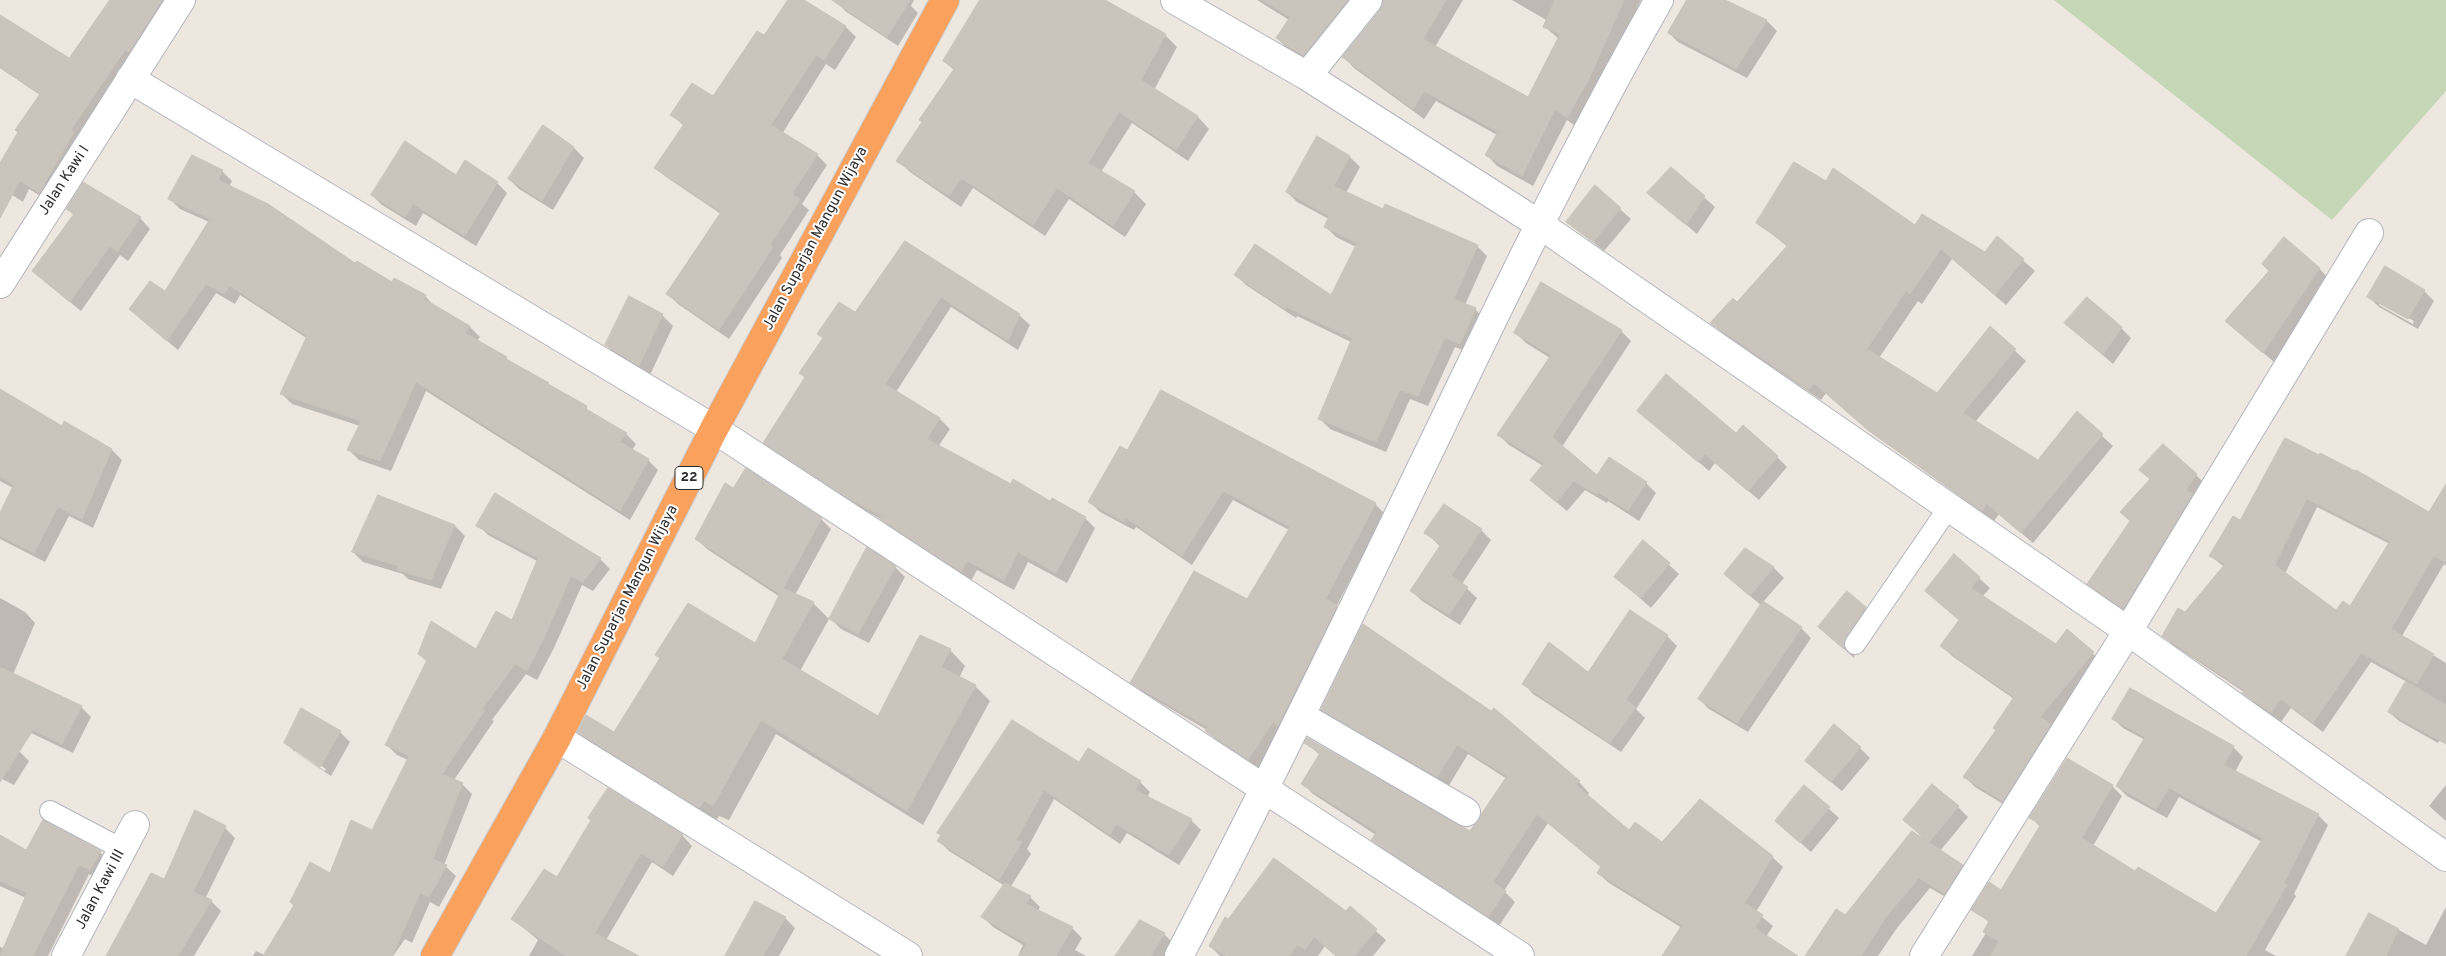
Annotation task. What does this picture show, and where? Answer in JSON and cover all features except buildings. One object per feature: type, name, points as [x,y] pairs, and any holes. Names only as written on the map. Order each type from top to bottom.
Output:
[{"type":"highway","name":"Jalan Suparjan Mangun Wijaya","points":[[436,956],[556,738],[714,429],[945,0]]},
{"type":"street","name":"Jalan Kawi I","points":[[0,284],[181,0]]},
{"type":"street","points":[[1175,0],[1307,76],[1539,224],[2128,631],[2446,857]]},
{"type":"street","points":[[1307,76],[1368,0]]},
{"type":"street","points":[[1178,956],[1301,716],[1539,224],[1619,70],[1659,0]]},
{"type":"street","points":[[130,79],[714,429],[1264,791],[1520,956]]},
{"type":"street","points":[[1924,956],[2128,631],[2369,233]]},
{"type":"street","points":[[1301,716],[1466,812]]},
{"type":"street","points":[[556,738],[908,956]]},
{"type":"street","name":"Jalan Kawi III","points":[[66,956],[136,825]]},
{"type":"lane","points":[[1855,644],[1949,507]]},
{"type":"lane","points":[[50,811],[122,849]]},
{"type":"green space","points":[[2054,0],[2446,0],[2446,91],[2332,220]]}]
